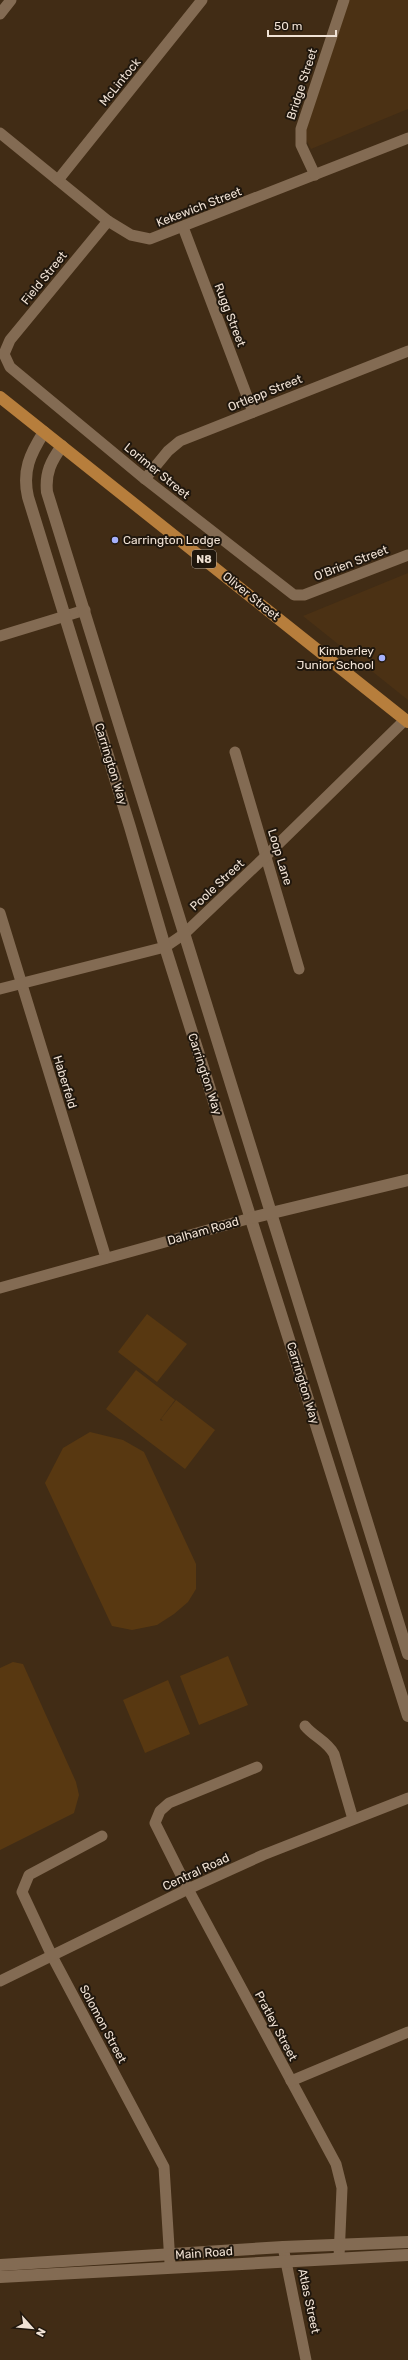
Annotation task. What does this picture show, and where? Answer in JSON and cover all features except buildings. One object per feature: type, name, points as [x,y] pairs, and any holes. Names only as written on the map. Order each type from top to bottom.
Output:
[{"type":"highway","name":"Oliver Street","points":[[0,396],[407,721]]},
{"type":"street","points":[[0,14],[11,0]]},
{"type":"street","name":"McLintock","points":[[58,180],[202,0]]},
{"type":"street","name":"Bridge Street","points":[[315,175],[301,145],[301,129],[344,0]]},
{"type":"street","name":"Kekewich Street","points":[[0,134],[108,220],[139,238],[158,237],[408,138]]},
{"type":"street","name":"Field Street","points":[[4,354],[10,340],[108,220]]},
{"type":"street","name":"Rugg Street","points":[[183,227],[253,412]]},
{"type":"street","name":"Ortlepp Street","points":[[145,479],[168,451],[180,441],[408,351]]},
{"type":"street","name":"Lorimer Street","points":[[4,354],[5,361],[18,375],[145,479],[287,591],[294,595],[304,595]]},
{"type":"street","name":"Carrington Way","points":[[44,432],[27,464],[26,487],[164,947],[408,1716]]},
{"type":"street","name":"Carrington Way","points":[[62,446],[48,468],[46,480],[47,492],[85,610],[408,1654]]},
{"type":"street","name":"O'Brien Street","points":[[304,595],[408,555]]},
{"type":"street","points":[[0,636],[85,610]]},
{"type":"street","name":"Poole Street","points":[[0,988],[164,947],[184,934],[407,721]]},
{"type":"street","name":"Loop Lane","points":[[235,752],[299,969]]},
{"type":"street","name":"Haberfeld","points":[[0,913],[106,1258]]},
{"type":"street","name":"Dalham Road","points":[[0,1288],[270,1212],[408,1180]]},
{"type":"street","points":[[305,1726],[311,1733],[329,1746],[334,1754],[353,1819]]},
{"type":"street","name":"Pratley Street","points":[[257,1767],[169,1804],[157,1816],[155,1823],[188,1889],[336,2164],[342,2188],[339,2252]]},
{"type":"street","name":"Central Road","points":[[0,1981],[188,1889],[263,1855],[408,1798]]},
{"type":"street","name":"Solomon Street","points":[[102,1836],[29,1875],[23,1886],[22,1892],[52,1956],[164,2166],[171,2268]]},
{"type":"street","points":[[291,2081],[408,2032]]},
{"type":"street","name":"Main Road","points":[[0,2277],[287,2260],[408,2242]]},
{"type":"street","name":"Main Road","points":[[0,2265],[283,2247],[339,2252],[408,2255]]},
{"type":"street","name":"Atlas Street","points":[[283,2247],[287,2260],[306,2360]]},
{"type":"shaded area","points":[[346,0],[408,0],[408,109],[311,149],[301,130]]},
{"type":"shaded area","name":"Kimberley Junior School","points":[[408,573],[408,700],[303,616]]},
{"type":"shaded area","points":[[147,1314],[187,1344],[157,1382],[118,1352]]},
{"type":"shaded area","points":[[136,1370],[175,1400],[160,1420],[163,1421],[161,1419],[176,1400],[215,1430],[185,1469],[106,1409]]},
{"type":"shaded area","points":[[90,1432],[123,1440],[144,1452],[196,1564],[196,1589],[188,1602],[174,1614],[157,1625],[132,1630],[112,1626],[45,1483],[63,1448]]},
{"type":"shaded area","points":[[228,1656],[248,1705],[199,1725],[180,1676]]},
{"type":"shaded area","points":[[13,1662],[23,1664],[76,1782],[79,1795],[74,1813],[0,1850],[0,1668]]},
{"type":"shaded area","points":[[168,1680],[190,1734],[145,1753],[123,1700]]},
{"type":"place","name":"Carrington Lodge","points":[[115,540]]},
{"type":"place","name":"Kimberley Junior School","points":[[382,658]]}]
